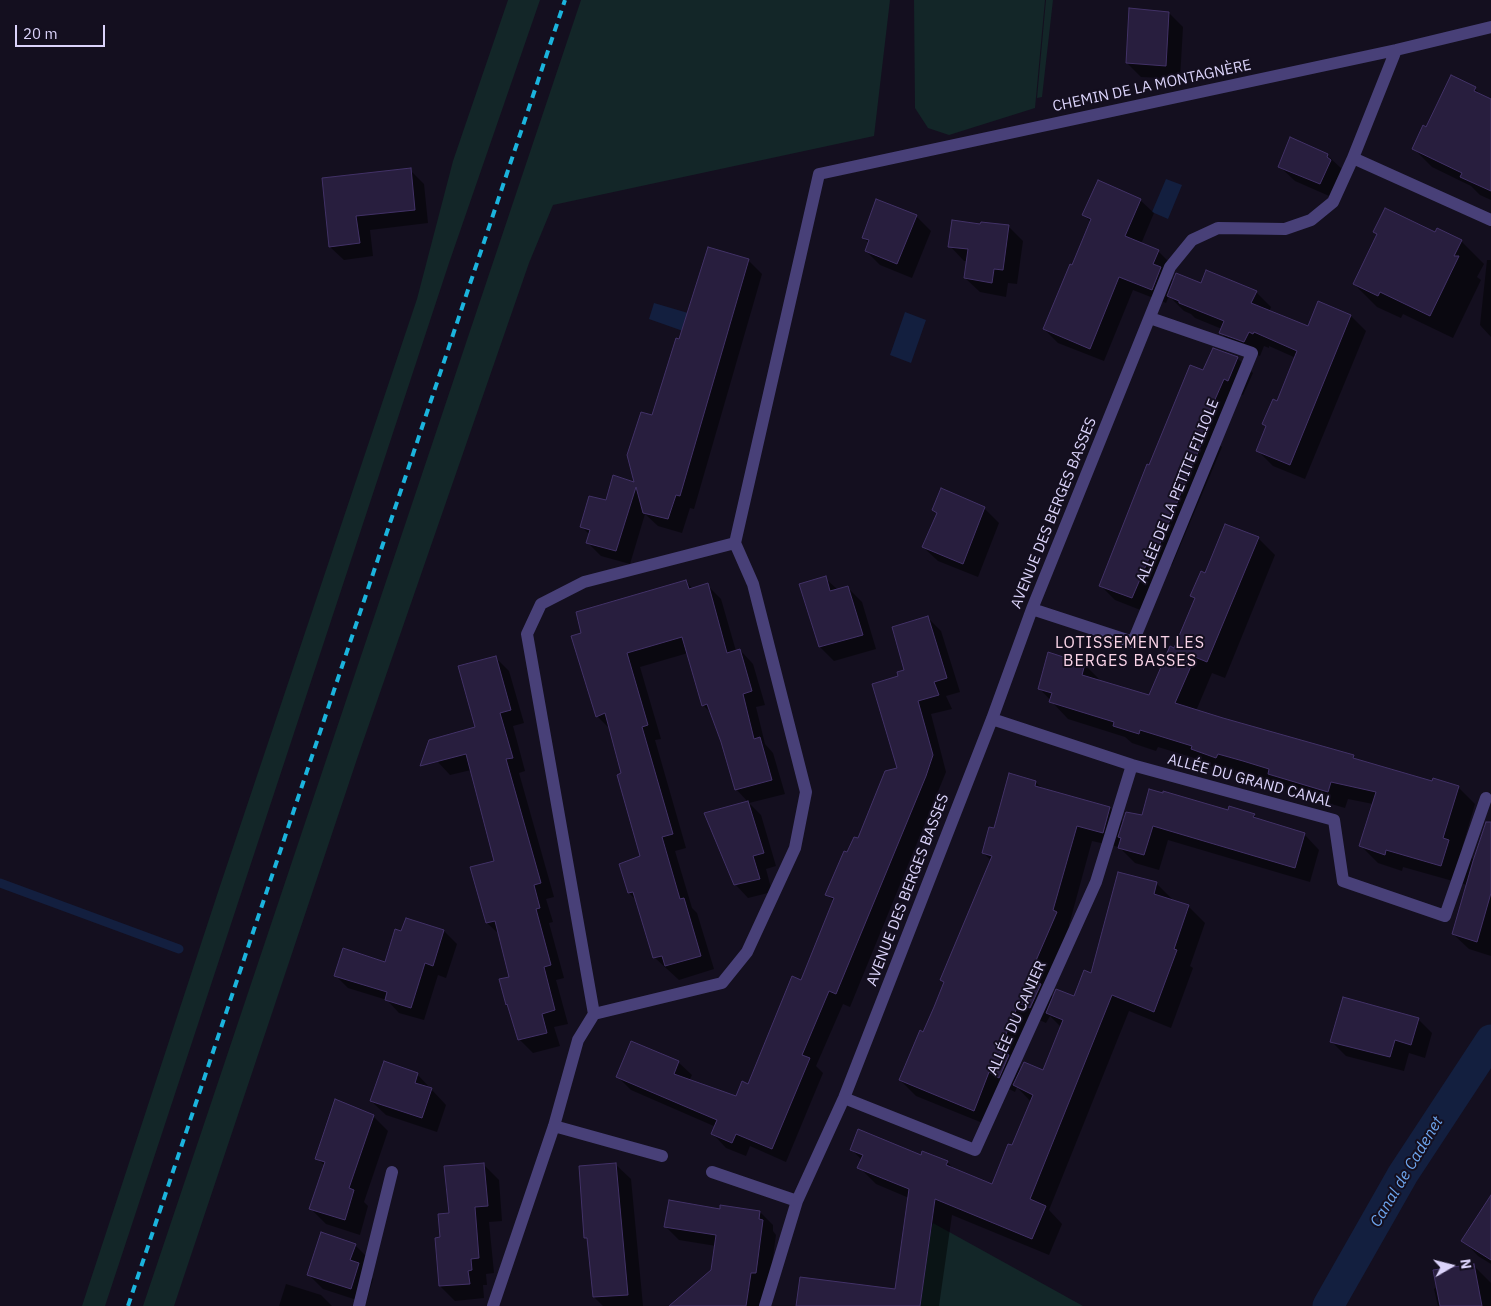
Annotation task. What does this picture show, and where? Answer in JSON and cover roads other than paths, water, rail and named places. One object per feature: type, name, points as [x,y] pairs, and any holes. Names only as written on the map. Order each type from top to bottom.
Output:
[{"type":"street","name":"CHEMIN DE LA MONTAGNÈRE","points":[[735,543],[819,174],[1396,50],[1491,27]]},
{"type":"street","name":"AVENUE DES BERGES BASSES","points":[[765,1306],[797,1201],[844,1098],[992,719],[1032,610],[1170,266],[1192,240],[1218,228],[1285,229],[1311,220],[1333,202],[1353,158],[1396,50]]},
{"type":"street","points":[[1353,158],[1491,220]]},
{"type":"street","name":"ALLÉE DE LA PETITE FILIOLE","points":[[1032,610],[1134,642],[1252,353],[1150,318]]},
{"type":"street","points":[[494,1306],[554,1126],[578,1040],[594,1014],[527,634],[541,604],[584,582],[735,543],[753,584],[806,792],[795,848],[747,952],[722,983],[594,1014]]},
{"type":"street","name":"ALLÉE DU GRAND CANAL","points":[[992,719],[1132,765],[1334,820],[1344,881],[1445,916],[1486,798]]},
{"type":"street","name":"ALLÉE DU CANIER","points":[[844,1098],[975,1150],[1096,882],[1132,765]]},
{"type":"street","points":[[554,1126],[662,1156]]},
{"type":"street","points":[[359,1306],[392,1172]]},
{"type":"street","points":[[712,1172],[797,1201]]},
{"type":"water","points":[[1166,179],[1182,185],[1168,219],[1152,212]]},
{"type":"water","points":[[654,303],[688,313],[683,331],[649,319]]},
{"type":"water","points":[[905,312],[926,320],[911,363],[890,355]]},
{"type":"waterway","points":[[0,883],[179,949]]},
{"type":"waterway","name":"Canal de Cadenet","points":[[1328,1306],[1403,1174],[1491,1040]]},
{"type":"railway","points":[[128,1306],[565,0]]},
{"type":"district","name":"LOTISSEMENT LES BERGES BASSES","points":[[1130,652]]}]
